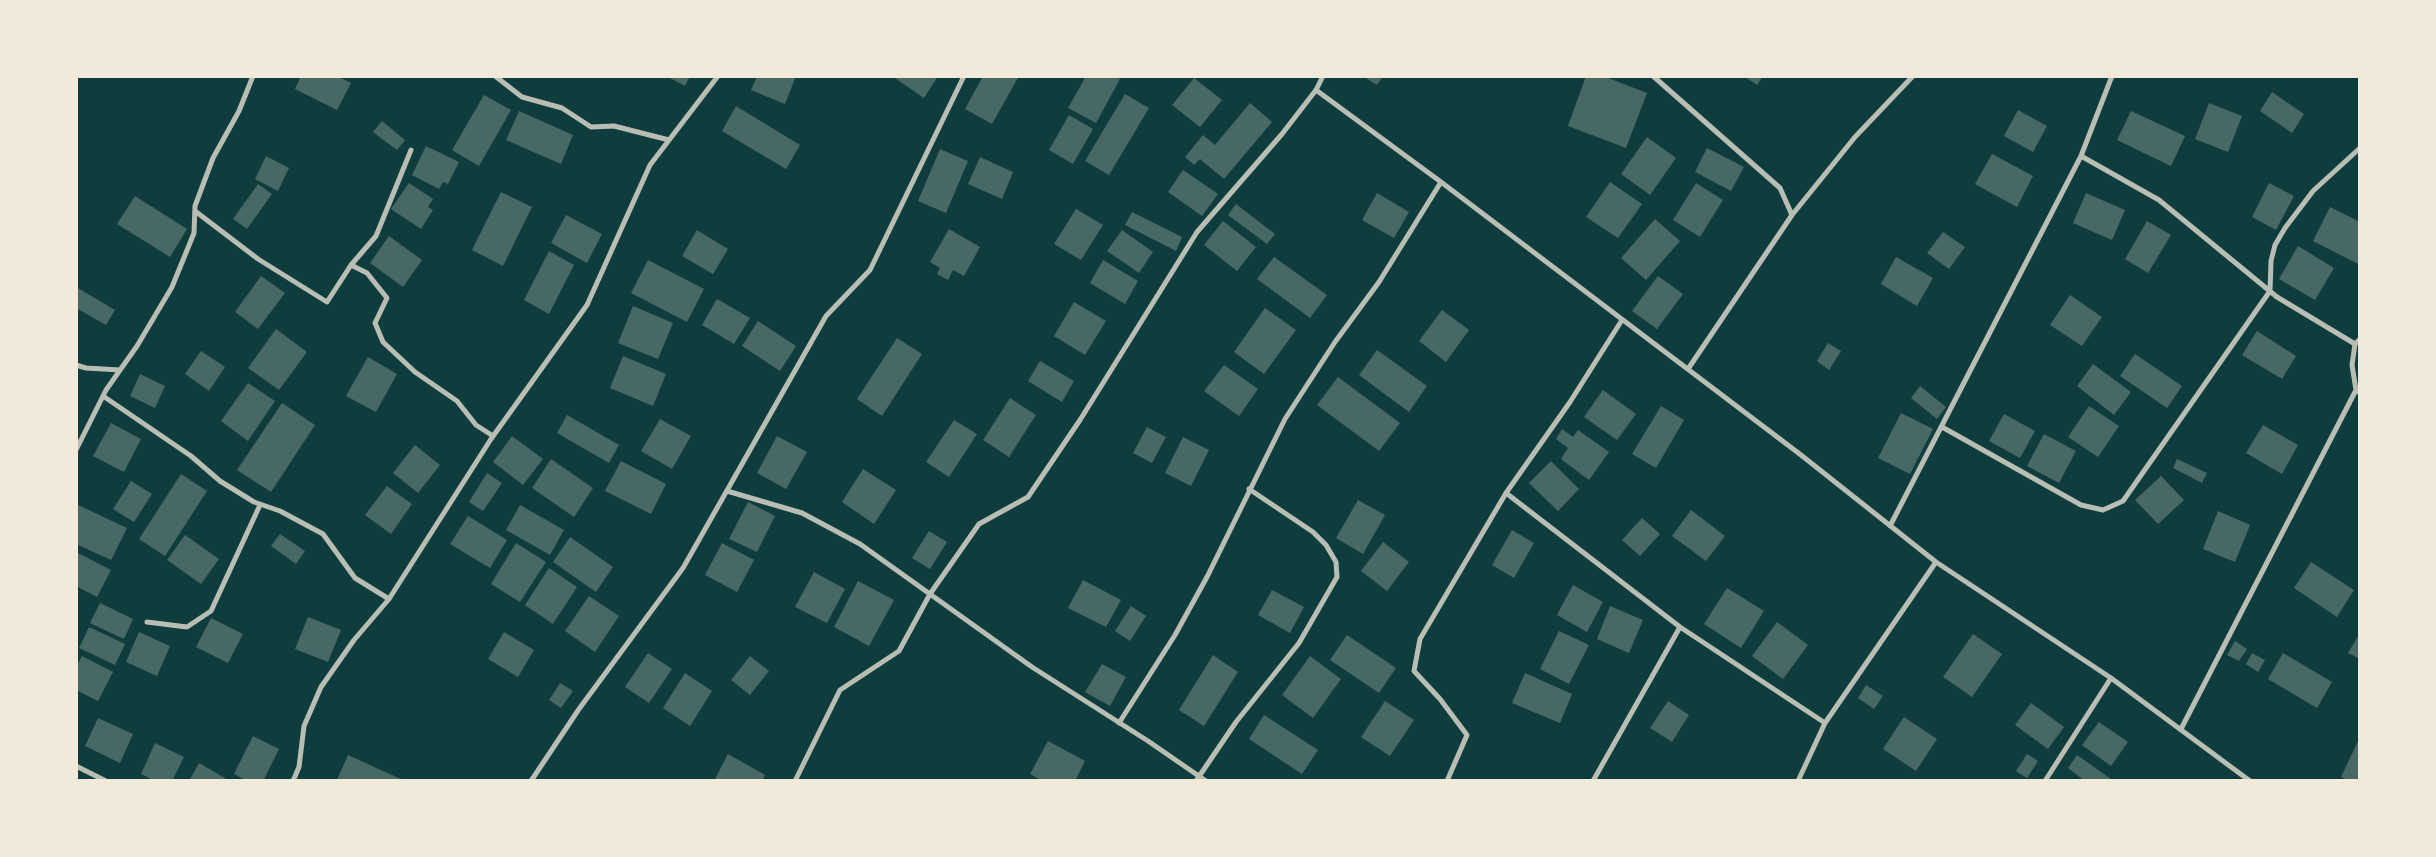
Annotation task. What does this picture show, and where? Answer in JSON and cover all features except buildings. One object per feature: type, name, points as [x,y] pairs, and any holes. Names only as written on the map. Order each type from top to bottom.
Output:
[{"type":"street","points":[[76,450],[103,396],[137,346],[172,287],[194,233],[195,211],[213,158],[239,111],[252,76]]},
{"type":"street","points":[[495,76],[522,97],[562,108],[591,127],[614,126],[669,140]]},
{"type":"street","points":[[293,781],[299,767],[304,726],[321,687],[354,640],[389,599],[493,436],[587,305],[650,165],[718,76]]},
{"type":"street","points":[[531,781],[579,709],[683,568],[826,316],[870,270],[964,76]]},
{"type":"street","points":[[795,781],[840,690],[899,652],[930,594],[979,524],[1028,496],[1080,420],[1197,232],[1282,134],[1316,90],[1323,76]]},
{"type":"street","points":[[1653,76],[1780,188],[1792,215]]},
{"type":"street","points":[[1688,369],[1792,215],[1855,137],[1912,76]]},
{"type":"street","points":[[1890,526],[2081,156],[2112,76]]},
{"type":"street","points":[[1316,90],[1688,369],[1936,562],[2111,678],[2250,781]]},
{"type":"street","points":[[1942,427],[2081,505],[2102,510],[2123,501],[2270,291],[2275,245],[2286,228],[2312,191],[2360,148]]},
{"type":"street","points":[[195,211],[258,259],[327,302],[351,265],[376,236],[411,150]]},
{"type":"street","points":[[2081,156],[2159,200],[2270,291],[2356,344]]},
{"type":"street","points":[[1119,723],[1134,703],[1207,577],[1285,419],[1335,342],[1379,282],[1441,182]]},
{"type":"street","points":[[351,265],[366,273],[387,298],[375,323],[383,342],[414,372],[457,401],[476,425],[493,436]]},
{"type":"street","points":[[1446,781],[1467,736],[1440,699],[1414,671],[1420,639],[1506,493],[1570,402],[1622,320]]},
{"type":"street","points":[[2181,729],[2358,392],[2352,365],[2356,344],[2360,339]]},
{"type":"street","points":[[76,365],[86,368],[120,370]]},
{"type":"street","points":[[103,396],[192,456],[220,481],[260,505],[280,511],[324,534],[355,578],[389,599]]},
{"type":"street","points":[[1196,781],[1236,722],[1299,642],[1337,577],[1336,562],[1326,546],[1313,532],[1249,489]]},
{"type":"street","points":[[728,491],[802,513],[860,544],[1032,667],[1200,775],[1206,781]]},
{"type":"street","points":[[1506,493],[1680,627],[1825,723]]},
{"type":"street","points":[[147,622],[187,627],[211,611],[260,505]]},
{"type":"street","points":[[1798,781],[1825,723],[1936,562]]},
{"type":"street","points":[[1593,781],[1680,627]]},
{"type":"street","points":[[2045,781],[2111,678]]},
{"type":"street","points":[[76,766],[106,781]]}]
